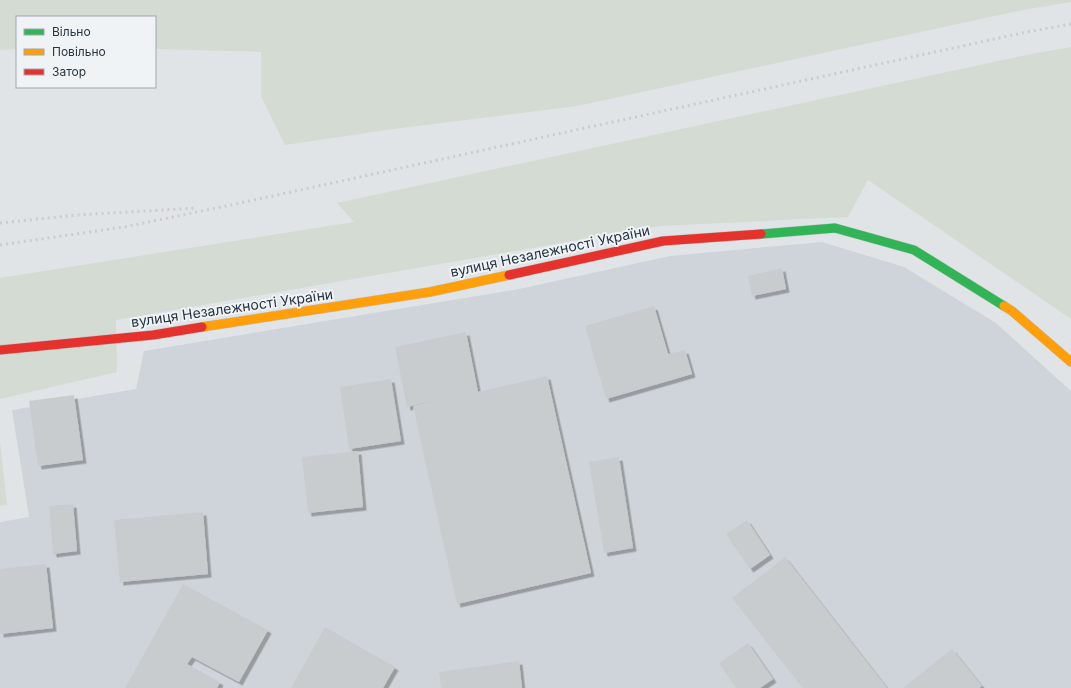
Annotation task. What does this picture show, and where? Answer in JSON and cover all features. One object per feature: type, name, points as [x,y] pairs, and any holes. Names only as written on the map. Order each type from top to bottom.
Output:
[{"type":"main road","name":"вулиця Незалежності України","points":[[0,350],[153,335],[430,292],[663,241],[835,228],[914,250],[1012,311],[1071,362]]},
{"type":"shaded area","points":[[0,0],[1071,0],[1071,2],[1023,10],[577,106],[393,129],[285,145],[261,96],[261,52],[156,49],[156,16],[16,16],[16,49],[0,50]]},
{"type":"shaded area","points":[[1071,47],[1071,319],[868,180],[848,217],[660,226],[116,320],[117,372],[0,399],[0,278],[354,222],[337,203],[1031,54]]},
{"type":"shaded area","points":[[822,242],[904,267],[996,323],[1071,391],[1071,688],[0,688],[0,522],[29,517],[12,410],[136,389],[144,351],[519,289],[670,256]]},
{"type":"shaded area","points":[[0,442],[7,505],[0,506]]},
{"type":"building","points":[[782,268],[786,289],[752,296],[748,276]]},
{"type":"building","points":[[654,306],[668,354],[685,350],[692,374],[606,399],[585,326]]},
{"type":"building","points":[[466,332],[478,392],[547,376],[591,573],[457,604],[413,406],[442,399],[407,407],[395,347]]},
{"type":"building","points":[[391,379],[401,441],[349,449],[340,387]]},
{"type":"building","points":[[74,395],[83,460],[38,466],[29,401]]},
{"type":"building","points":[[358,451],[363,507],[308,513],[302,457]]},
{"type":"building","points":[[619,457],[633,548],[604,553],[589,462]]},
{"type":"building","points":[[73,504],[77,551],[53,554],[49,506]]},
{"type":"building","points":[[203,512],[208,574],[120,582],[114,520]]},
{"type":"building","points":[[747,520],[770,555],[750,569],[726,534]]},
{"type":"building","points":[[785,557],[887,688],[803,688],[732,598]]},
{"type":"building","points":[[46,564],[53,628],[0,634],[0,569]]},
{"type":"building","points":[[183,584],[268,630],[239,682],[192,657],[187,664],[220,682],[217,688],[125,688]]},
{"type":"building","points":[[325,627],[395,667],[383,688],[291,688]]},
{"type":"building","points":[[748,643],[773,679],[760,688],[736,688],[719,663]]},
{"type":"building","points":[[952,649],[982,686],[979,688],[903,688]]},
{"type":"building","points":[[519,661],[522,688],[441,688],[439,672]]},
{"type":"railway","points":[[0,245],[124,227],[231,205],[1027,32],[1071,24]]},
{"type":"railway","points":[[0,223],[77,215],[197,208]]},
{"type":"traffic: fast","points":[[761,234],[835,228],[914,250],[1004,306]]},
{"type":"traffic: slow","points":[[202,327],[430,292],[509,275]]},
{"type":"traffic: slow","points":[[1004,306],[1012,311],[1071,362]]},
{"type":"traffic: jam","points":[[509,275],[663,241],[761,234]]},
{"type":"traffic: jam","points":[[0,350],[153,335],[202,327]]}]
